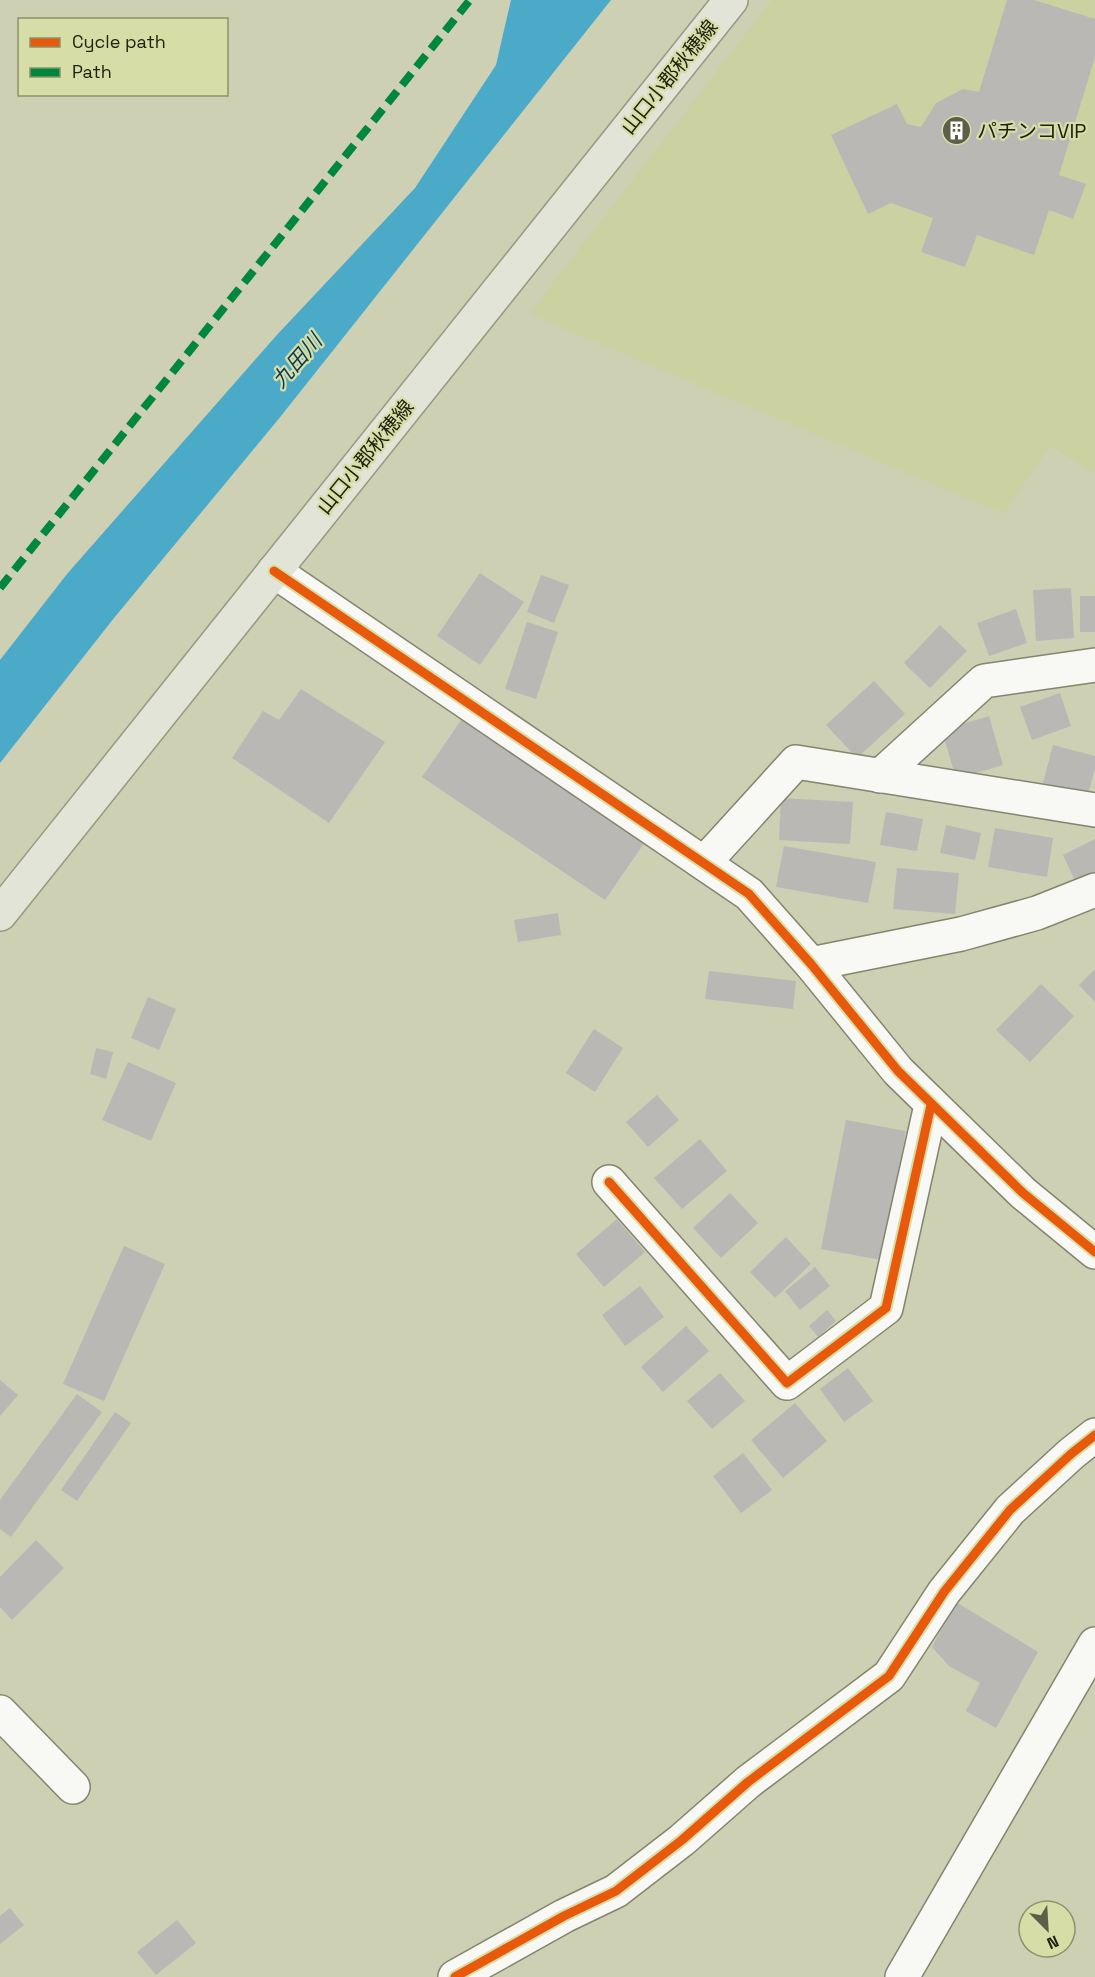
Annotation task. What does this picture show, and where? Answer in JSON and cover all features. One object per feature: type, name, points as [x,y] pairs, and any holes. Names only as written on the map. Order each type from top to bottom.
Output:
[{"type":"main road","name":"山口小郡秋穂線","points":[[0,914],[731,0]]},
{"type":"street","points":[[274,571],[748,894],[811,964],[898,1071],[1023,1194],[1095,1252]]},
{"type":"street","points":[[880,776],[984,681],[1095,665]]},
{"type":"street","points":[[704,863],[796,762],[1095,810]]},
{"type":"street","points":[[811,964],[961,934],[1037,913],[1095,890]]},
{"type":"street","points":[[609,1182],[787,1383],[886,1308],[931,1105]]},
{"type":"street","points":[[455,1977],[564,1916],[616,1891],[682,1840],[748,1782],[889,1676],[944,1592],[1010,1510],[1095,1435]]},
{"type":"street","points":[[902,1977],[1095,1644]]},
{"type":"street","points":[[0,1712],[73,1787]]},
{"type":"shaded area","points":[[772,0],[1095,0],[1095,473],[1050,446],[1004,514],[529,314]]},
{"type":"water","name":"九田川","points":[[511,0],[611,0],[281,416],[114,618],[0,763],[0,660],[67,574],[275,337],[415,188],[496,65]]},
{"type":"building","name":"パチンコVIP","points":[[1007,0],[1034,0],[1095,19],[1095,57],[1059,175],[1086,184],[1073,219],[1049,210],[1034,255],[977,235],[965,267],[921,252],[933,218],[891,203],[868,214],[831,135],[897,104],[907,124],[921,127],[936,103],[963,89],[979,92]]},
{"type":"building","points":[[480,573],[524,602],[480,665],[437,636]]},
{"type":"building","points":[[541,575],[569,585],[554,623],[527,612]]},
{"type":"building","points":[[1071,588],[1074,638],[1036,641],[1033,590]]},
{"type":"building","points":[[1080,596],[1095,596],[1095,632],[1080,632]]},
{"type":"building","points":[[1016,609],[1027,643],[989,656],[977,623]]},
{"type":"building","points":[[527,622],[558,632],[536,699],[505,689]]},
{"type":"building","points":[[940,625],[967,651],[930,688],[904,663]]},
{"type":"building","points":[[874,681],[905,714],[857,758],[826,725]]},
{"type":"building","points":[[301,689],[385,742],[329,823],[232,758],[263,711],[279,720]]},
{"type":"building","points":[[1060,693],[1071,726],[1032,740],[1020,707]]},
{"type":"building","points":[[989,716],[1003,765],[956,779],[942,730]]},
{"type":"building","points":[[462,719],[645,842],[605,900],[422,777]]},
{"type":"building","points":[[1053,745],[1095,756],[1095,768],[1088,794],[1043,783]]},
{"type":"building","points":[[781,798],[853,802],[850,844],[779,840]]},
{"type":"building","points":[[886,812],[923,819],[917,851],[880,845]]},
{"type":"building","points":[[946,825],[981,833],[975,860],[940,853]]},
{"type":"building","points":[[995,828],[1053,838],[1047,877],[988,867]]},
{"type":"building","points":[[1095,839],[1095,876],[1077,885],[1063,855]]},
{"type":"building","points":[[784,846],[876,862],[868,903],[776,887]]},
{"type":"building","points":[[897,868],[959,873],[955,914],[893,909]]},
{"type":"building","points":[[558,913],[561,935],[518,942],[514,920]]},
{"type":"building","points":[[1095,969],[1095,1002],[1079,985]]},
{"type":"building","points":[[709,971],[796,981],[793,1009],[705,999]]},
{"type":"building","points":[[1041,984],[1074,1016],[1030,1062],[996,1030]]},
{"type":"building","points":[[148,997],[176,1009],[159,1050],[131,1038]]},
{"type":"building","points":[[594,1029],[623,1048],[595,1092],[566,1073]]},
{"type":"building","points":[[96,1048],[113,1052],[106,1079],[90,1074]]},
{"type":"building","points":[[128,1062],[176,1083],[151,1141],[102,1120]]},
{"type":"building","points":[[657,1095],[679,1120],[648,1147],[626,1122]]},
{"type":"building","points":[[846,1120],[906,1131],[881,1260],[821,1249]]},
{"type":"building","points":[[700,1139],[727,1171],[682,1209],[654,1178]]},
{"type":"building","points":[[730,1193],[758,1223],[721,1258],[693,1228]]},
{"type":"building","points":[[617,1219],[645,1252],[604,1287],[576,1254]]},
{"type":"building","points":[[786,1237],[811,1264],[775,1298],[750,1272]]},
{"type":"building","points":[[124,1246],[165,1264],[104,1401],[63,1384]]},
{"type":"building","points":[[815,1267],[830,1286],[800,1310],[785,1291]]},
{"type":"building","points":[[640,1286],[664,1317],[625,1346],[602,1315]]},
{"type":"building","points":[[827,1310],[836,1321],[818,1337],[809,1326]]},
{"type":"building","points":[[686,1326],[709,1351],[663,1392],[641,1367]]},
{"type":"building","points":[[848,1368],[873,1401],[844,1422],[820,1389]]},
{"type":"building","points":[[720,1373],[745,1401],[712,1429],[687,1401]]},
{"type":"building","points":[[0,1380],[18,1395],[0,1416]]},
{"type":"building","points":[[77,1394],[102,1412],[11,1537],[0,1529],[0,1500]]},
{"type":"building","points":[[795,1403],[827,1441],[783,1478],[751,1440]]},
{"type":"building","points":[[115,1412],[131,1423],[77,1501],[61,1490]]},
{"type":"building","points":[[743,1453],[772,1490],[741,1513],[713,1476]]},
{"type":"building","points":[[36,1540],[64,1568],[12,1620],[0,1607],[0,1577]]},
{"type":"building","points":[[956,1602],[1038,1652],[996,1728],[966,1711],[980,1683],[949,1666],[932,1647]]},
{"type":"building","points":[[10,1908],[24,1925],[0,1944],[0,1916]]},
{"type":"building","points":[[177,1920],[196,1943],[156,1975],[137,1952]]},
{"type":"marked path","points":[[0,588],[470,0]]},
{"type":"cycle path","points":[[274,571],[749,894],[811,964],[898,1071],[1023,1193],[1095,1252]]},
{"type":"cycle path","points":[[609,1182],[787,1383],[886,1308],[931,1105]]},
{"type":"cycle path","points":[[455,1977],[564,1916],[616,1891],[682,1840],[748,1782],[889,1676],[944,1592],[1010,1510],[1095,1435]]},
{"type":"place","name":"パチンコVIP","points":[[956,131]]}]
